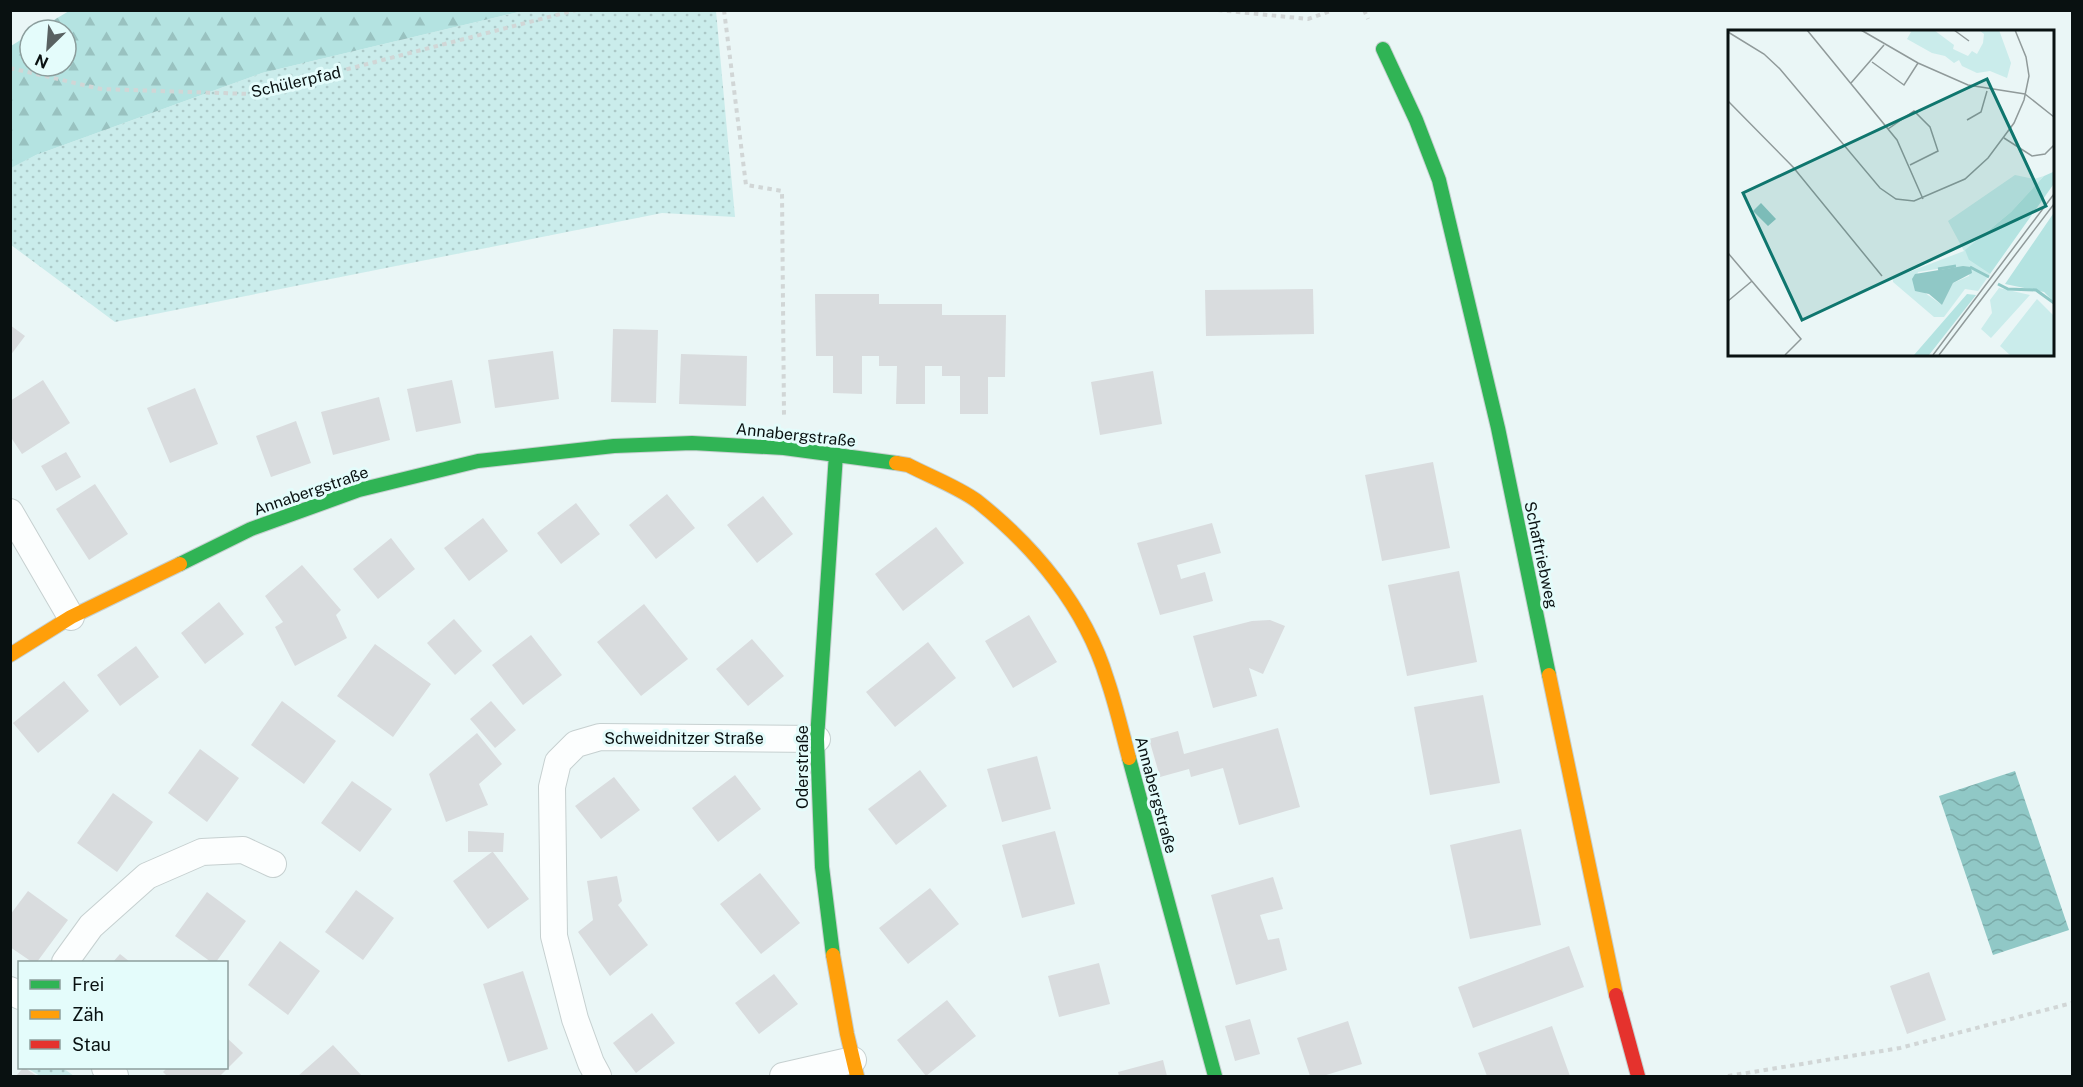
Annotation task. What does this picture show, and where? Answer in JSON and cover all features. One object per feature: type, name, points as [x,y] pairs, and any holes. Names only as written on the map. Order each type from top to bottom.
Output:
[{"type":"street","name":"Schaftriebweg","points":[[1383,49],[1416,120],[1439,180],[1498,428],[1613,986],[1638,1077]]},
{"type":"street","name":"Annabergstraße","points":[[10,656],[71,617],[251,529],[359,490],[478,461],[614,446],[692,443],[784,448],[908,465],[975,500],[1024,544],[1050,573],[1079,613],[1107,677],[1215,1077]]},
{"type":"street","name":"Oderstraße","points":[[836,454],[816,739],[821,855],[831,957],[855,1068]]},
{"type":"street","points":[[10,512],[71,617]]},
{"type":"street","name":"Schweidnitzer Straße","points":[[598,1077],[575,1019],[554,936],[552,787],[558,762],[576,744],[600,737],[816,739]]},
{"type":"street","points":[[65,961],[91,926],[147,876],[202,852],[243,850],[273,864]]},
{"type":"street","points":[[783,1077],[855,1068]]},
{"type":"path","name":"Schülerpfad","points":[[10,68],[101,89],[251,94],[576,10]]},
{"type":"path","points":[[724,10],[746,185],[782,191],[784,448]]},
{"type":"path","points":[[1218,10],[1308,19],[1333,10]]},
{"type":"path","points":[[1728,1077],[1900,1048],[2073,1003]]},
{"type":"shaded area","points":[[523,11],[716,11],[735,217],[662,213],[115,322],[11,245],[10,168],[36,155],[262,73]]},
{"type":"shaded area","points":[[29,1069],[64,1069],[74,1076],[40,1076]]},
{"type":"green space","points":[[69,10],[523,11],[262,73],[36,155],[11,168],[11,46],[18,42],[18,78],[78,78],[78,18],[57,18]]},
{"type":"water","points":[[2015,771],[2069,930],[1993,955],[1939,796]]},
{"type":"building","points":[[1313,289],[1314,334],[1206,336],[1205,290]]},
{"type":"building","points":[[815,294],[879,294],[879,304],[942,304],[942,315],[1006,315],[1005,377],[988,377],[988,414],[960,414],[960,376],[942,376],[942,366],[925,366],[925,404],[896,404],[897,366],[879,366],[879,356],[862,356],[862,394],[833,393],[833,356],[816,356]]},
{"type":"building","points":[[10,325],[25,336],[10,356]]},
{"type":"building","points":[[613,329],[658,330],[656,403],[611,402]]},
{"type":"building","points":[[553,351],[559,399],[495,408],[488,360]]},
{"type":"building","points":[[681,354],[747,356],[746,406],[679,404]]},
{"type":"building","points":[[1153,371],[1162,424],[1100,435],[1091,382]]},
{"type":"building","points":[[43,380],[70,423],[22,454],[10,436],[10,401]]},
{"type":"building","points":[[452,380],[461,423],[416,432],[407,389]]},
{"type":"building","points":[[195,388],[218,444],[170,463],[147,408]]},
{"type":"building","points":[[379,397],[390,440],[333,455],[321,412]]},
{"type":"building","points":[[296,421],[311,463],[271,477],[256,436]]},
{"type":"building","points":[[66,452],[81,477],[56,491],[41,466]]},
{"type":"building","points":[[1433,462],[1450,548],[1382,561],[1365,475]]},
{"type":"building","points":[[95,484],[128,534],[89,560],[56,509]]},
{"type":"building","points":[[667,494],[695,528],[656,559],[629,525]]},
{"type":"building","points":[[763,496],[793,534],[757,563],[727,525]]},
{"type":"building","points":[[576,503],[600,534],[561,564],[537,533]]},
{"type":"building","points":[[483,518],[508,551],[469,581],[444,548]]},
{"type":"building","points":[[1212,523],[1221,553],[1177,565],[1181,579],[1205,572],[1213,601],[1160,615],[1137,543]]},
{"type":"building","points":[[936,527],[964,563],[903,611],[875,574]]},
{"type":"building","points":[[391,538],[415,569],[378,599],[353,569]]},
{"type":"building","points":[[302,565],[341,610],[336,615],[347,638],[295,666],[275,627],[283,622],[265,596]]},
{"type":"building","points":[[1459,571],[1477,662],[1407,676],[1388,585]]},
{"type":"building","points":[[219,602],[244,634],[205,664],[181,633]]},
{"type":"building","points":[[644,604],[688,659],[641,696],[597,642]]},
{"type":"building","points":[[1029,615],[1057,662],[1013,688],[985,641]]},
{"type":"building","points":[[454,619],[482,651],[455,675],[427,643]]},
{"type":"building","points":[[1270,620],[1285,626],[1263,674],[1249,668],[1257,696],[1213,708],[1193,636],[1252,621]]},
{"type":"building","points":[[531,635],[562,675],[523,705],[492,665]]},
{"type":"building","points":[[752,639],[784,676],[748,706],[716,669]]},
{"type":"building","points":[[928,642],[956,678],[895,727],[866,692]]},
{"type":"building","points":[[375,644],[431,684],[393,737],[337,696]]},
{"type":"building","points":[[136,646],[159,677],[120,706],[97,675]]},
{"type":"building","points":[[64,681],[89,711],[38,753],[13,723]]},
{"type":"building","points":[[1483,695],[1500,783],[1430,795],[1414,707]]},
{"type":"building","points":[[282,701],[336,741],[304,784],[251,745]]},
{"type":"building","points":[[491,701],[516,730],[495,748],[470,719]]},
{"type":"building","points":[[1278,728],[1300,807],[1239,825],[1223,768],[1191,777],[1189,769],[1160,777],[1149,739],[1178,731],[1184,754]]},
{"type":"building","points":[[477,733],[502,764],[479,784],[488,805],[446,822],[429,774]]},
{"type":"building","points":[[200,749],[239,778],[207,822],[168,793]]},
{"type":"building","points":[[1037,756],[1051,809],[1002,822],[987,769]]},
{"type":"building","points":[[920,770],[947,806],[896,845],[868,809]]},
{"type":"building","points":[[735,775],[761,809],[718,842],[692,808]]},
{"type":"building","points":[[614,777],[640,810],[601,839],[575,806]]},
{"type":"building","points":[[352,781],[392,809],[360,852],[321,823]]},
{"type":"building","points":[[113,793],[153,822],[117,872],[77,843]]},
{"type":"building","points":[[1521,829],[1541,925],[1470,939],[1450,845]]},
{"type":"building","points":[[468,831],[504,833],[503,852],[493,852],[529,899],[488,929],[453,881],[492,852],[468,852]]},
{"type":"building","points":[[1055,831],[1075,904],[1022,918],[1002,845]]},
{"type":"building","points":[[760,873],[800,923],[761,954],[720,904]]},
{"type":"building","points":[[617,876],[622,901],[618,905],[648,945],[610,976],[578,932],[593,920],[587,881]]},
{"type":"building","points":[[1273,877],[1283,909],[1260,915],[1268,940],[1279,938],[1287,970],[1236,985],[1211,895]]},
{"type":"building","points":[[930,888],[959,924],[908,964],[879,928]]},
{"type":"building","points":[[356,890],[394,918],[363,960],[325,932]]},
{"type":"building","points":[[28,891],[68,920],[38,961],[31,961],[10,947],[10,915]]},
{"type":"building","points":[[207,892],[246,921],[217,961],[210,961],[175,936]]},
{"type":"building","points":[[280,941],[320,971],[288,1015],[248,985]]},
{"type":"building","points":[[1569,946],[1584,987],[1473,1028],[1458,987]]},
{"type":"building","points":[[120,954],[129,961],[114,961]]},
{"type":"building","points":[[1099,963],[1110,1004],[1059,1017],[1048,976]]},
{"type":"building","points":[[523,971],[548,1049],[508,1062],[483,984]]},
{"type":"building","points":[[1929,972],[1946,1020],[1907,1034],[1890,986]]},
{"type":"building","points":[[774,974],[798,1004],[759,1034],[735,1003]]},
{"type":"building","points":[[947,1000],[976,1036],[926,1076],[897,1040]]},
{"type":"building","points":[[652,1013],[675,1043],[636,1073],[613,1043]]},
{"type":"building","points":[[1250,1019],[1260,1054],[1235,1061],[1225,1026]]},
{"type":"building","points":[[1348,1021],[1362,1064],[1323,1076],[1310,1076],[1297,1038]]},
{"type":"building","points":[[1552,1026],[1570,1076],[1487,1076],[1478,1053]]},
{"type":"building","points":[[228,1039],[243,1053],[228,1068]]},
{"type":"building","points":[[333,1045],[362,1076],[298,1076]]},
{"type":"building","points":[[1163,1060],[1167,1076],[1119,1076],[1118,1072]]},
{"type":"building","points":[[22,1069],[26,1069],[37,1076],[16,1076]]},
{"type":"building","points":[[166,1069],[227,1069],[220,1076],[167,1076],[163,1072]]},
{"type":"traffic: fast","points":[[1383,49],[1416,120],[1439,180],[1498,428],[1549,675]]},
{"type":"traffic: fast","points":[[180,564],[251,529],[359,490],[478,461],[614,446],[692,443],[784,448],[896,463]]},
{"type":"traffic: fast","points":[[833,955],[822,867],[817,739],[836,454]]},
{"type":"traffic: fast","points":[[1129,758],[1215,1076]]},
{"type":"traffic: slow","points":[[896,463],[908,465],[977,501],[1019,538],[1056,580],[1086,627],[1097,653],[1107,679],[1129,758]]},
{"type":"traffic: slow","points":[[10,655],[71,617],[180,564]]},
{"type":"traffic: slow","points":[[1549,675],[1616,995]]},
{"type":"traffic: slow","points":[[833,955],[857,1076]]},
{"type":"traffic: jam","points":[[1616,995],[1638,1076]]}]
